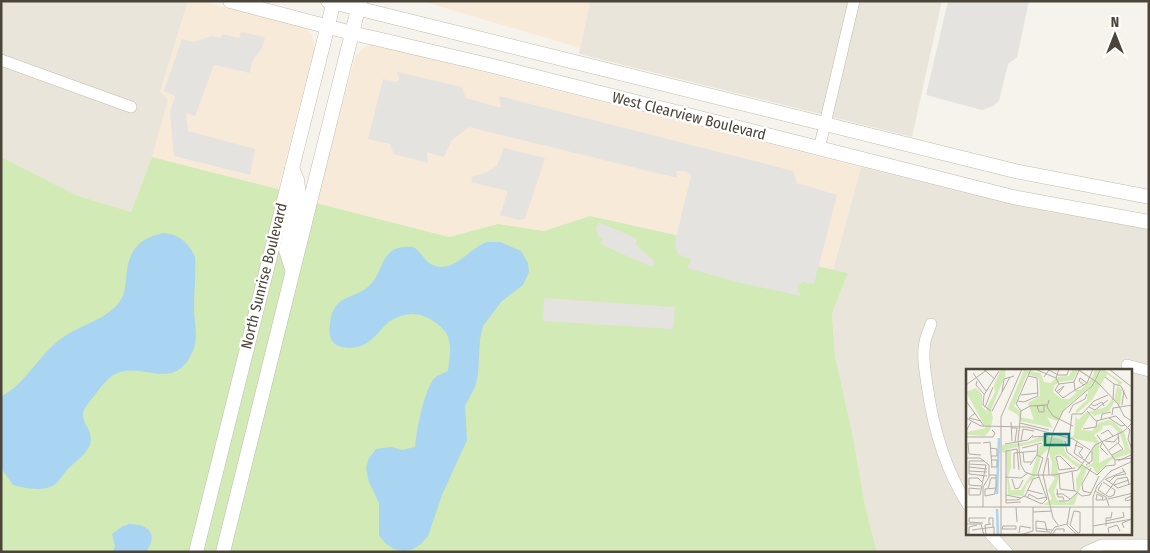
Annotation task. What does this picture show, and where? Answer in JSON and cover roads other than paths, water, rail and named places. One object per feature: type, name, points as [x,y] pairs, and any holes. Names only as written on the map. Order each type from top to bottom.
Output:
[{"type":"street","name":"West Clearview Boulevard","points":[[230,1],[327,27],[493,66],[1013,197],[1149,222]]},
{"type":"street","points":[[819,149],[854,1]]},
{"type":"street","name":"West Clearview Boulevard","points":[[332,2],[359,5],[824,125],[1015,171],[1149,197]]},
{"type":"street","name":"North Sunrise Boulevard","points":[[196,552],[273,242],[298,198],[292,168],[332,2]]},
{"type":"street","name":"North Sunrise Boulevard","points":[[222,552],[293,270],[292,249],[298,198],[352,33],[359,5]]},
{"type":"street","points":[[1,60],[131,107]]},
{"type":"street","points":[[931,324],[925,343],[923,362],[929,401],[939,446],[954,484],[966,501]]},
{"type":"street","points":[[1127,365],[1149,371]]},
{"type":"street","points":[[992,536],[1007,552]]},
{"type":"street","points":[[1086,552],[1102,545],[1149,545]]},
{"type":"water","points":[[163,233],[174,235],[183,240],[190,247],[195,257],[194,311],[196,339],[191,355],[183,366],[175,372],[165,374],[134,370],[123,371],[113,375],[101,387],[83,412],[84,421],[91,439],[85,452],[53,486],[36,489],[13,485],[1,468],[1,397],[14,388],[62,338],[100,318],[114,308],[124,294],[127,270],[135,248],[146,239]]},
{"type":"water","points":[[487,242],[500,242],[521,251],[528,263],[529,272],[523,285],[501,302],[483,326],[480,339],[478,375],[475,387],[465,406],[467,440],[442,495],[428,536],[413,549],[404,551],[394,549],[385,543],[379,535],[379,503],[369,482],[366,468],[369,458],[376,449],[391,447],[402,450],[415,447],[419,420],[429,388],[437,376],[448,371],[449,341],[445,331],[430,319],[408,314],[390,321],[362,346],[344,347],[336,345],[331,338],[329,328],[332,314],[340,302],[371,284],[385,259],[394,249],[413,247],[430,264],[441,267],[455,263]]},
{"type":"water","points":[[129,524],[142,526],[150,531],[152,540],[146,552],[113,552],[115,546],[112,534]]}]
